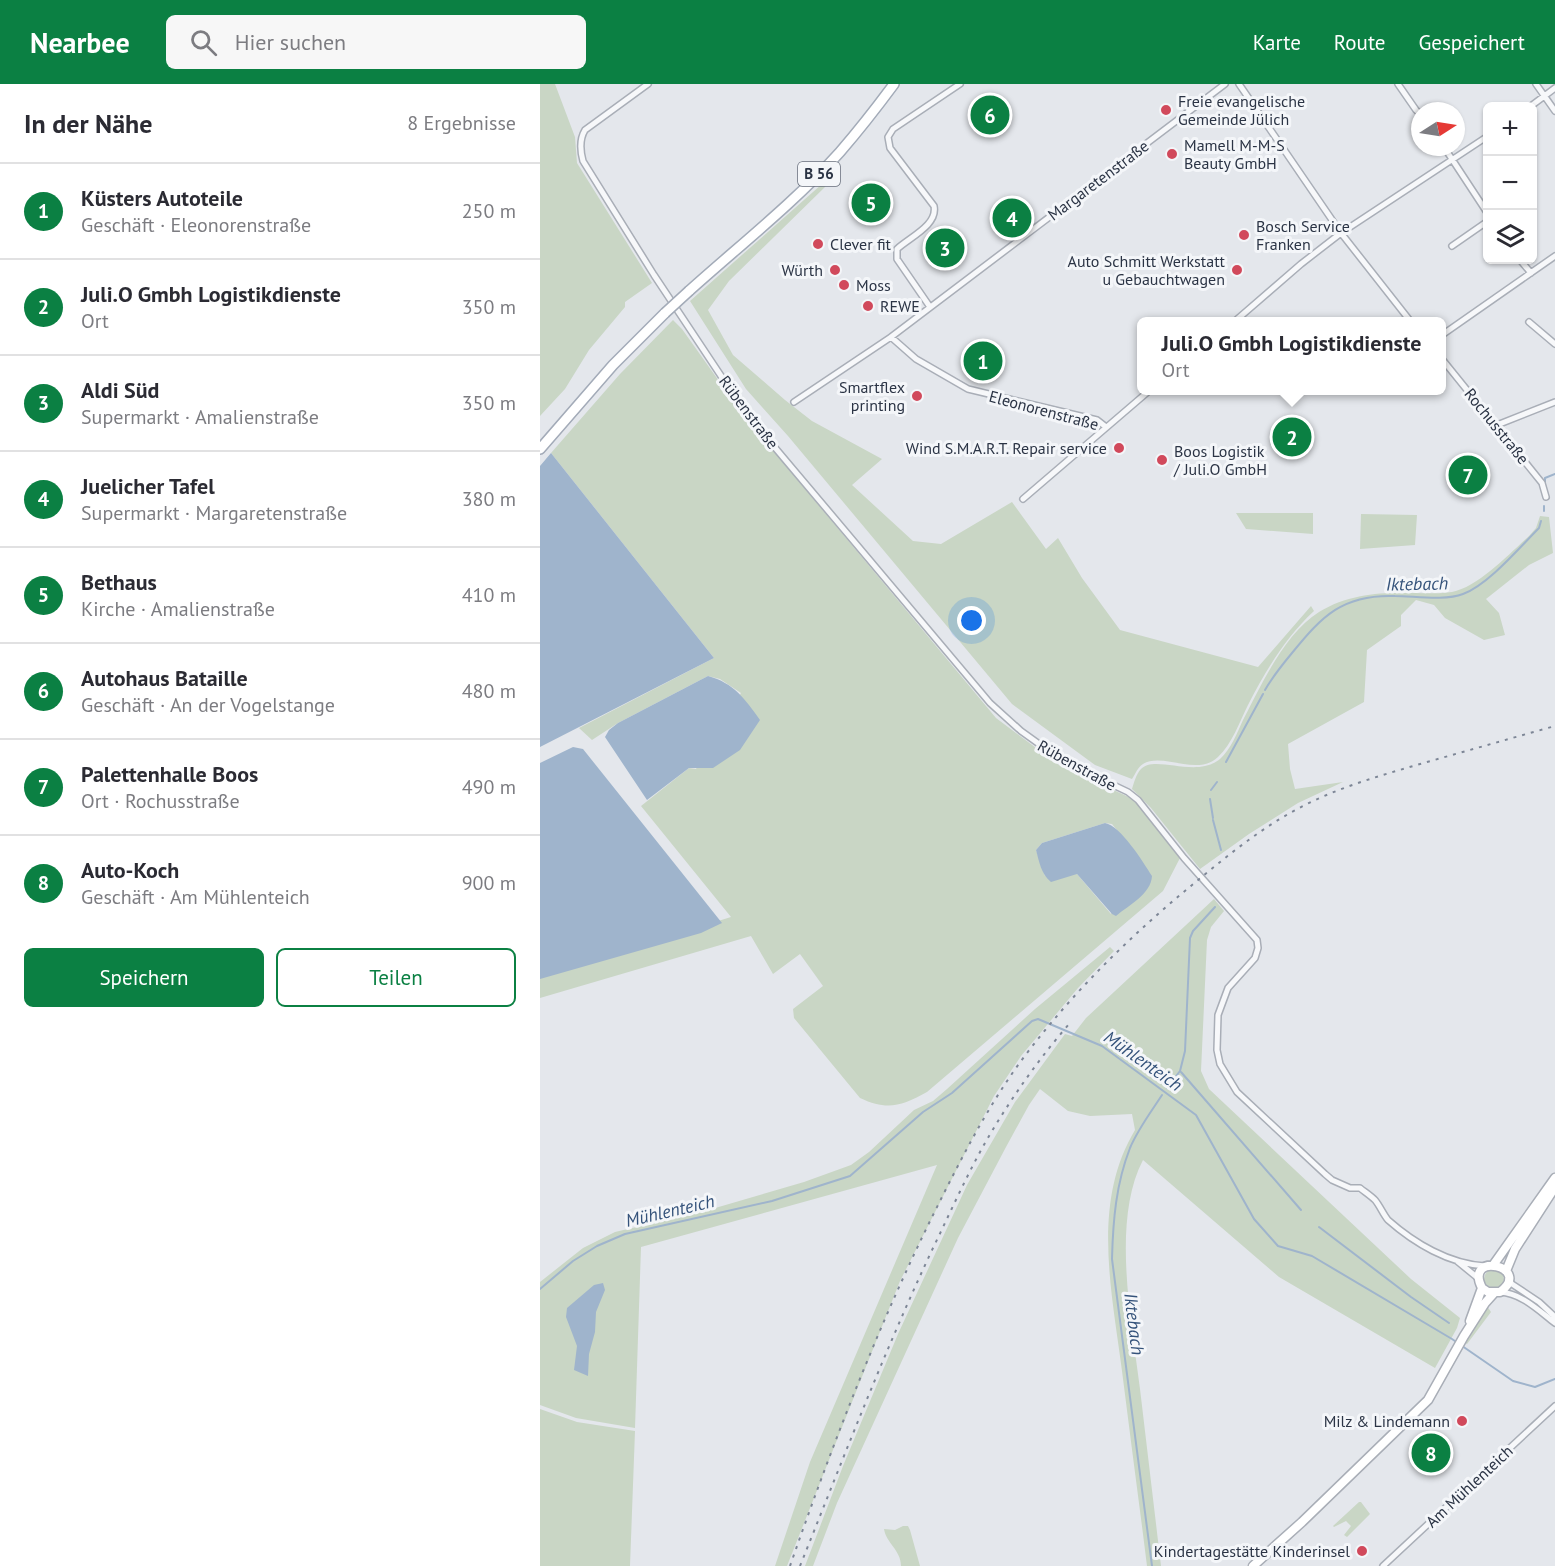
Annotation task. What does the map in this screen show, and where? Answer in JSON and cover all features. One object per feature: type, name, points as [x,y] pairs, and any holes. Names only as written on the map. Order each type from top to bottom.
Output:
[{"type":"main road","name":"B 56","points":[[540,449],[579,403],[665,313],[806,187],[839,153],[894,84]]},
{"type":"main road","points":[[1463,1338],[1481,1283],[1481,1272],[1490,1265],[1555,1178]]},
{"type":"main road","points":[[1253,1566],[1420,1408],[1441,1380],[1485,1303],[1507,1284],[1507,1275],[1515,1249],[1555,1187]]},
{"type":"main road","points":[[1490,1265],[1498,1265],[1507,1275]]},
{"type":"main road","points":[[1481,1283],[1488,1292],[1497,1292]]},
{"type":"street","name":"Rübenstraße","points":[[648,84],[590,126],[582,135],[580,151],[583,161],[611,209],[737,400],[990,703],[1021,731],[1053,754],[1128,792],[1138,800],[1190,864],[1257,940],[1258,948],[1255,958],[1228,988],[1218,1015],[1217,1050],[1220,1064],[1237,1092],[1332,1180],[1350,1188],[1360,1188],[1374,1200],[1386,1218],[1407,1235],[1424,1246],[1455,1260],[1490,1265]]},
{"type":"street","points":[[930,307],[897,258],[897,249],[932,222],[935,214],[934,206],[890,148],[888,137],[893,129],[960,84]]},
{"type":"street","name":"Margaretenstraße","points":[[794,402],[891,337],[1225,84]]},
{"type":"street","points":[[1239,84],[1341,233],[1408,317]]},
{"type":"street","points":[[1398,84],[1411,103]]},
{"type":"street","points":[[1536,84],[1555,111]]},
{"type":"street","points":[[1537,102],[1555,88]]},
{"type":"street","points":[[1239,317],[1341,233],[1483,139]]},
{"type":"street","points":[[1449,156],[1485,210]]},
{"type":"street","points":[[1452,246],[1483,224]]},
{"type":"street","points":[[1446,331],[1555,256]]},
{"type":"street","points":[[1523,264],[1531,273]]},
{"type":"street","points":[[1529,322],[1555,342]]},
{"type":"street","name":"Eleonorenstraße","points":[[891,337],[916,359],[968,389],[1097,420],[1106,427]]},
{"type":"street","name":"Rochusstraße","points":[[1446,364],[1542,483],[1546,497]]},
{"type":"street","points":[[1023,499],[1144,395]]},
{"type":"street","points":[[1497,425],[1555,402]]},
{"type":"street","name":"Rübenstraße","points":[[1455,1260],[1481,1283]]},
{"type":"street","points":[[1507,1275],[1512,1284],[1539,1302],[1555,1317]]},
{"type":"street","points":[[1497,1292],[1514,1294],[1555,1323]]},
{"type":"street","name":"Am Mühlenteich","points":[[1383,1566],[1555,1406]]},
{"type":"green space","points":[[540,84],[555,84],[575,137],[577,163],[652,283],[625,302],[625,307],[589,350],[565,389],[540,416]]},
{"type":"green space","points":[[831,176],[825,187],[729,281],[708,310],[733,355],[812,421],[882,459],[852,485],[913,541],[941,544],[1012,502],[1046,549],[1058,538],[1082,578],[1120,630],[1258,667],[1311,606],[1314,611],[1294,632],[1269,667],[1227,746],[1210,763],[1190,765],[1151,761],[1143,764],[1132,779],[1095,765],[1012,704],[746,389],[690,301]]},
{"type":"green space","points":[[673,320],[682,329],[741,412],[996,718],[1059,765],[1133,799],[1180,858],[1163,891],[927,1092],[910,1101],[887,1106],[860,1098],[794,1018],[793,1009],[823,986],[800,954],[773,974],[751,936],[540,998],[540,976],[731,917],[641,806],[689,768],[696,769],[741,693],[720,679],[708,676],[618,723],[592,740],[579,728],[714,658],[551,453],[620,374]],"holes":[[[1105,823],[1112,824],[1137,855],[1111,914],[1077,874],[1045,876],[1036,850],[1042,843]]]},
{"type":"green space","points":[[1236,513],[1313,513],[1313,534],[1246,529]]},
{"type":"green space","points":[[1361,514],[1417,515],[1415,545],[1360,549]]},
{"type":"green space","points":[[1540,516],[1549,517],[1553,553],[1529,565],[1486,599],[1499,613],[1505,635],[1484,640],[1445,618],[1434,605],[1416,600],[1401,615],[1401,626],[1367,650],[1364,702],[1288,744],[1290,769],[1295,789],[1343,782],[1298,803],[1200,869],[1151,808],[1132,789],[1139,771],[1147,765],[1200,767],[1210,765],[1220,759],[1231,746],[1266,676],[1285,646],[1307,621],[1319,612],[1342,601],[1366,595],[1443,593],[1462,589],[1483,577],[1529,536],[1536,528]]},
{"type":"green space","points":[[1214,899],[1224,911],[1211,927],[1207,940],[1201,1071],[1209,1089],[1411,1279],[1460,1318],[1435,1368],[1279,1277],[1143,1160],[1133,1185],[1128,1212],[1126,1273],[1161,1566],[1147,1566],[1108,1248],[1113,1187],[1121,1158],[1135,1130],[1132,1114],[1090,1116],[1068,1111],[1040,1089],[1029,1105],[958,1238],[837,1503],[813,1566],[805,1566],[843,1466],[898,1334],[967,1185],[1015,1102],[1065,1034],[1072,1036],[1086,1018]]},
{"type":"green space","points":[[1110,947],[1114,951],[1078,988],[1021,1056],[994,1096],[900,1281],[787,1566],[775,1566],[810,1462],[937,1165],[641,1247],[635,1428],[576,1418],[540,1405],[540,1282],[583,1248],[615,1232],[705,1211],[804,1182],[851,1165],[869,1152],[914,1110],[933,1101],[1035,1009]]},
{"type":"green space","points":[[1494,1269],[1501,1272],[1504,1279],[1501,1286],[1494,1289],[1487,1286],[1484,1279],[1487,1272]]},
{"type":"green space","points":[[1487,1306],[1491,1312],[1467,1344],[1465,1343]]},
{"type":"green space","points":[[540,1409],[577,1422],[635,1431],[630,1566],[540,1566]]},
{"type":"green space","points":[[1359,1502],[1370,1514],[1347,1537],[1344,1535],[1351,1526],[1346,1521],[1333,1526]]},
{"type":"green space","points":[[908,1526],[910,1530],[920,1566],[901,1566],[899,1555],[885,1534],[884,1529],[895,1530]]},
{"type":"water","points":[[551,453],[714,658],[540,747],[540,466]]},
{"type":"water","points":[[708,676],[732,687],[760,720],[740,750],[713,768],[689,768],[647,800],[605,737],[609,730],[618,723]]},
{"type":"water","points":[[573,747],[583,749],[722,923],[701,933],[540,979],[540,763]]},
{"type":"water","points":[[1105,823],[1125,837],[1152,876],[1144,894],[1116,916],[1077,874],[1051,882],[1039,863],[1036,850],[1042,843]]},
{"type":"water","points":[[603,1283],[605,1290],[596,1312],[588,1376],[574,1370],[577,1346],[566,1317],[567,1308],[594,1285]]},
{"type":"waterway","name":"Iktebach","points":[[1545,482],[1545,478],[1555,474]]},
{"type":"waterway","name":"Iktebach","points":[[1544,506],[1544,511]]},
{"type":"waterway","name":"Iktebach","points":[[1265,690],[1313,628],[1335,610],[1347,603],[1377,596],[1439,598],[1463,594],[1483,583],[1503,565],[1539,528],[1541,521]]},
{"type":"waterway","name":"Iktebach","points":[[1226,762],[1263,694]]},
{"type":"waterway","name":"Iktebach","points":[[1211,790],[1217,782]]},
{"type":"waterway","name":"Iktebach","points":[[1210,799],[1213,818]]},
{"type":"waterway","name":"Iktebach","points":[[1213,820],[1221,850]]},
{"type":"waterway","name":"Iktebach","points":[[1167,1088],[1180,1071],[1185,1051],[1190,938],[1193,931],[1215,907]]},
{"type":"waterway","name":"Mühlenteich","points":[[540,1289],[573,1261],[597,1246],[625,1234],[772,1201],[850,1176],[923,1112],[952,1093],[1032,1021],[1038,1019],[1102,1046],[1196,1115],[1254,1219],[1278,1246],[1312,1256],[1452,1339],[1513,1381],[1535,1387],[1555,1379]]},
{"type":"waterway","points":[[1181,1072],[1301,1210]]},
{"type":"waterway","name":"Iktebach","points":[[1152,1566],[1112,1259],[1113,1230],[1121,1175],[1137,1134],[1162,1095]]},
{"type":"waterway","points":[[1319,1227],[1449,1323]]},
{"type":"railway","points":[[790,1566],[856,1388],[893,1300],[934,1213],[974,1135],[1008,1079],[1076,994],[1137,933],[1180,895],[1241,846],[1290,813],[1321,797],[1366,780],[1555,726]]},
{"type":"railway","points":[[800,1566],[864,1406],[933,1248],[970,1171],[1012,1099],[1070,1023]]},
{"type":"place","name":"Freie evangelische Gemeinde Jülich","points":[[1166,110]]},
{"type":"place","name":"Autohaus Bataille","points":[[990,115]]},
{"type":"place","name":"Mamell M-M-S Beauty GmbH","points":[[1172,154]]},
{"type":"place","name":"Bethaus","points":[[871,203]]},
{"type":"place","name":"Juelicher Tafel","points":[[1012,218]]},
{"type":"place","name":"Bosch Service Franken","points":[[1244,235]]},
{"type":"place","name":"Clever fit","points":[[818,244]]},
{"type":"place","name":"Aldi Süd","points":[[945,248]]},
{"type":"place","name":"Würth","points":[[835,270]]},
{"type":"place","name":"Auto Schmitt Werkstatt u Gebauchtwagen","points":[[1237,270]]},
{"type":"place","name":"Moss","points":[[844,285]]},
{"type":"place","name":"REWE","points":[[868,306]]},
{"type":"place","name":"Küsters Autoteile","points":[[983,361]]},
{"type":"place","name":"Smartflex printing","points":[[917,396]]},
{"type":"place","name":"Juli.O Gmbh Logistikdienste","points":[[1292,437]]},
{"type":"place","name":"Wind S.M.A.R.T. Repair service","points":[[1119,448]]},
{"type":"place","name":"Boos Logistik / Juli.O GmbH","points":[[1162,460]]},
{"type":"place","name":"Palettenhalle Boos","points":[[1468,475]]},
{"type":"place","name":"Milz & Lindemann","points":[[1462,1421]]},
{"type":"place","name":"Auto-Koch","points":[[1431,1453]]},
{"type":"place","name":"Kindertagestätte Kinderinsel","points":[[1362,1551]]}]
